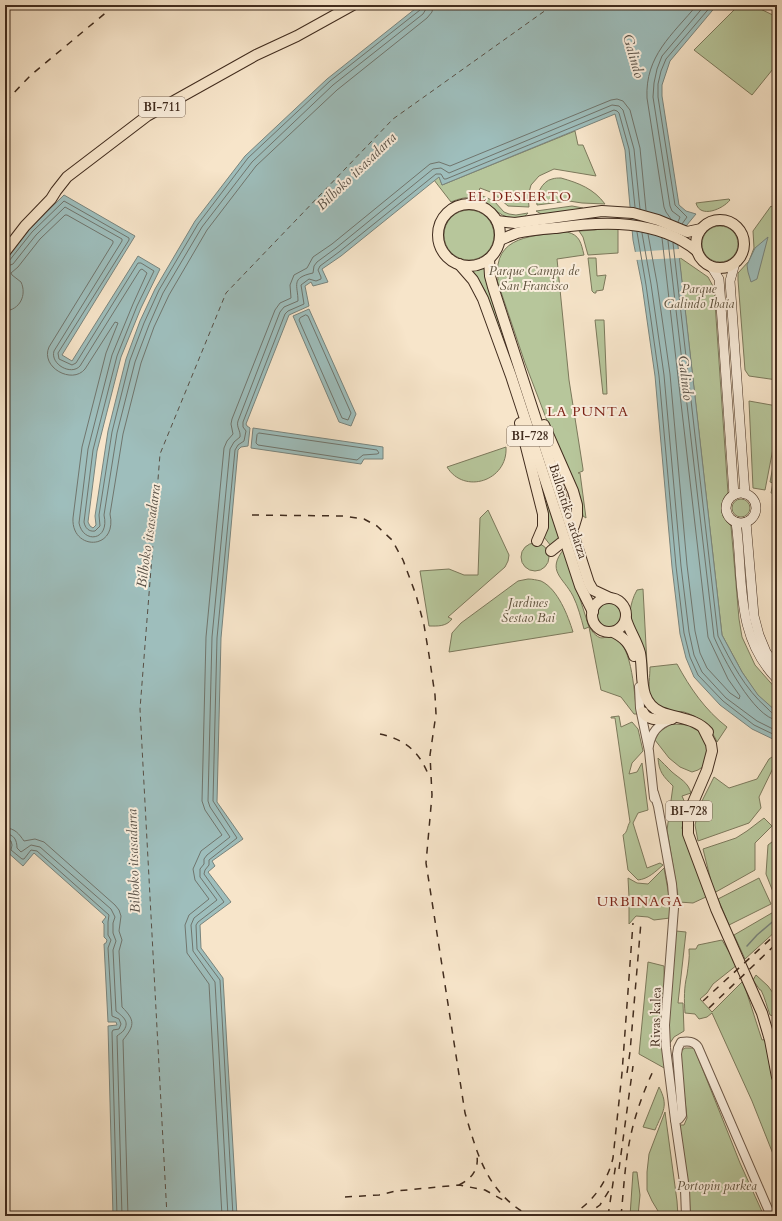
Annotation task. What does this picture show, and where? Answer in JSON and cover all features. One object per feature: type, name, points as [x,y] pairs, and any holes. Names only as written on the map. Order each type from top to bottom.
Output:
[{"type":"main road","name":"BI-711","points":[[5,252],[25,226],[51,199],[56,190],[68,177],[147,116],[353,5]]},
{"type":"main road","name":"Ballontiko ardatza","points":[[497,222],[491,213],[483,207],[474,204],[463,204],[446,214],[440,223],[438,232],[439,243],[443,252],[450,259],[459,264],[479,289],[511,376],[580,586],[593,612]]},
{"type":"main road","points":[[459,264],[470,266],[480,264],[489,259],[498,247],[500,240],[500,231],[497,222],[515,223],[597,211],[633,213],[658,220],[686,237],[705,263],[711,266],[723,268],[735,263]]},
{"type":"main road","points":[[500,240],[517,233],[607,223],[629,225],[686,237],[717,220],[727,221],[738,228],[742,234],[744,250],[735,263],[730,281],[745,494]]},
{"type":"main road","points":[[697,251],[697,236],[701,229]]},
{"type":"main road","name":"Ballontiko ardatza","points":[[489,259],[490,276],[493,287],[590,583],[594,590],[610,598]]},
{"type":"main road","points":[[711,266],[719,279],[734,495]]},
{"type":"main road","name":"Ballontiko ardatza","points":[[521,374],[573,491],[577,505],[577,516],[574,526]]},
{"type":"main road","points":[[511,376],[524,442],[543,514],[543,527],[537,540]]},
{"type":"main road","points":[[745,494],[752,499],[755,508],[752,517],[746,522],[736,522],[728,516],[726,508],[728,500],[734,495],[745,494]]},
{"type":"main road","points":[[736,522],[744,616],[750,637],[758,654],[770,672],[777,679]]},
{"type":"main road","points":[[746,522],[754,616],[759,635],[766,652],[777,668]]},
{"type":"main road","points":[[551,551],[561,543]]},
{"type":"main road","points":[[593,612],[597,604],[610,598]]},
{"type":"main road","name":"BI-728","points":[[610,598],[618,601],[624,606],[626,611],[626,619],[640,652],[641,689],[646,699],[653,707],[671,717],[694,722],[703,728],[712,744],[711,758],[689,812],[688,827],[691,842],[716,909],[762,1013],[772,1046],[777,1077]]},
{"type":"main road","name":"BI-728","points":[[593,612],[594,623],[597,628],[602,631],[613,632]]},
{"type":"main road","points":[[613,632],[622,627],[626,619]]},
{"type":"main road","points":[[613,632],[624,638],[631,646],[641,689]]},
{"type":"main road","name":"BI-728","points":[[644,717],[650,719],[671,717]]},
{"type":"street","name":"Rivas kalea","points":[[641,689],[654,793],[658,806],[666,859],[672,884],[674,915],[665,1025],[666,1048],[685,1188],[686,1216]]},
{"type":"street","points":[[648,743],[658,727],[671,717]]},
{"type":"street","points":[[675,1120],[679,1119],[682,1115],[676,1054],[678,1048],[684,1042],[693,1042],[698,1047],[771,1216]]},
{"type":"green space","points":[[739,5],[752,5],[777,17],[777,64],[752,95],[694,50]]},
{"type":"green space","points":[[575,131],[578,145],[583,145],[596,176],[554,169],[539,176],[531,185],[528,196],[529,207],[508,206],[493,193],[480,188],[478,194],[494,201],[504,212],[516,215],[528,213],[522,218],[502,215],[482,200],[473,197],[451,202],[434,180],[439,176],[442,185]]},
{"type":"green space","points":[[561,178],[586,187],[596,194],[605,204],[569,201],[537,205],[538,193],[542,186],[548,180]]},
{"type":"green space","points":[[730,200],[722,207],[712,211],[702,211],[698,208],[696,203]]},
{"type":"green space","points":[[572,206],[583,208],[581,210],[543,215],[536,211]]},
{"type":"green space","points":[[771,206],[777,211],[777,380],[749,376],[745,370],[738,280],[738,273],[749,261],[754,248],[753,231]]},
{"type":"green space","points":[[464,210],[474,210],[487,217],[494,230],[494,240],[487,253],[474,260],[464,260],[455,256],[448,249],[444,240],[444,230],[448,221],[455,214]]},
{"type":"green space","points":[[724,226],[733,231],[737,237],[737,251],[733,257],[724,262],[716,262],[707,257],[703,251],[702,240],[707,231],[713,227]]},
{"type":"green space","points":[[605,228],[618,229],[618,253],[588,255],[583,237],[579,231]]},
{"type":"green space","name":"Parque Campa de San Francisco","points":[[567,232],[577,237],[581,243],[584,255],[557,259],[569,380],[583,469],[583,471],[578,473],[580,473],[586,518],[583,516],[580,497],[556,444],[525,363],[497,280],[498,265],[502,254],[509,246],[518,240],[530,237]]},
{"type":"green space","name":"Parque Galindo Ibaia","points":[[679,257],[708,277],[714,288],[728,493],[723,502],[722,514],[731,526],[739,619],[742,637],[755,665],[777,690],[777,712],[758,696],[742,672],[722,635]]},
{"type":"green space","points":[[588,258],[596,258],[597,276],[606,275],[603,290],[596,291],[596,293],[592,291]]},
{"type":"green space","points":[[484,268],[488,288],[567,528],[485,291],[480,282],[470,271]]},
{"type":"green space","points":[[595,320],[604,320],[607,394],[603,394]]},
{"type":"green space","points":[[749,401],[777,406],[777,428],[765,490],[753,488]]},
{"type":"green space","points":[[527,439],[561,540],[551,546],[544,537],[547,526]]},
{"type":"green space","points":[[777,445],[776,497],[776,494],[771,493],[773,483],[770,482]]},
{"type":"green space","points":[[506,447],[505,459],[500,468],[493,476],[484,480],[474,482],[464,480],[454,476],[447,467]]},
{"type":"green space","points":[[741,499],[747,502],[750,508],[747,514],[741,517],[735,514],[732,508],[735,502]]},
{"type":"green space","name":"Jardines Sestao Bai","points":[[488,510],[509,555],[505,567],[448,617],[452,619],[450,622],[441,626],[429,626],[420,571],[449,569],[464,575],[478,575],[480,518]]},
{"type":"green space","points":[[535,543],[545,547],[549,557],[545,567],[535,571],[525,567],[521,557],[525,547]]},
{"type":"green space","points":[[564,549],[589,627],[584,629],[575,600],[556,569],[556,563]]},
{"type":"green space","name":"Jardines Sestao Bai","points":[[528,579],[541,581],[552,590],[562,604],[573,632],[449,652],[452,633],[461,623],[518,581]]},
{"type":"green space","points":[[643,589],[648,683],[646,692],[630,612],[634,595],[637,590]]},
{"type":"green space","points":[[609,603],[614,604],[620,610],[620,620],[614,626],[609,627],[604,626],[598,620],[597,615],[598,610],[604,604]]},
{"type":"green space","points":[[589,627],[600,638],[615,638],[621,643],[626,651],[632,672],[637,714],[634,714],[621,697],[601,690]]},
{"type":"green space","points":[[677,664],[687,682],[705,706],[727,727],[717,742],[708,727],[699,719],[684,712],[665,709],[659,706],[651,698],[649,689],[650,667]]},
{"type":"green space","points":[[619,716],[621,727],[632,722],[638,729],[643,751],[632,763],[629,774],[637,772],[642,763],[648,810],[638,813],[633,823],[647,868],[660,863],[663,865],[648,877],[638,880],[628,870],[623,835],[626,832],[630,822],[615,718],[611,718]]},
{"type":"green space","points":[[671,724],[691,725],[701,731],[708,749],[704,766],[692,772],[680,767],[669,758],[655,740],[659,732]]},
{"type":"green space","points":[[772,757],[775,764],[759,797],[761,808],[749,823],[698,841],[695,825],[700,805],[714,777],[729,788],[757,779],[769,759]]},
{"type":"green space","points":[[658,758],[686,783],[691,793],[682,796],[685,803],[691,801],[687,808],[682,828],[691,855],[708,896],[693,903],[679,902],[667,830],[673,786],[662,774],[659,767]]},
{"type":"green space","points":[[764,818],[772,826],[755,843],[755,870],[714,893],[703,849],[736,838]]},
{"type":"green space","points":[[777,838],[777,902],[766,874],[768,845]]},
{"type":"green space","points":[[664,868],[670,901],[670,918],[654,920],[648,917],[636,916],[629,924],[628,878],[637,883],[648,884]]},
{"type":"green space","points":[[759,878],[771,904],[729,925],[718,899]]},
{"type":"green space","points":[[777,910],[777,930],[745,959],[734,935]]},
{"type":"green space","points":[[676,931],[686,932],[678,1003],[683,1003],[684,1031],[674,1037],[670,1043],[668,1031]]},
{"type":"green space","points":[[722,940],[737,965],[713,984],[707,993],[700,999],[712,1012],[743,981],[762,1040],[777,1037],[777,1164],[752,1101],[712,1013],[707,1017],[699,1019],[695,1014],[685,1013],[684,998],[689,962],[689,949],[696,949],[698,945]]},
{"type":"green space","points":[[648,962],[664,966],[666,1069],[639,1054]]},
{"type":"green space","points":[[756,975],[773,993],[773,1016],[770,1015],[761,990],[753,980]]},
{"type":"green space","name":"Portopin parkea","points":[[685,1048],[693,1048],[695,1050],[740,1163],[764,1216],[688,1216],[679,1125],[684,1125],[687,1118],[680,1057],[682,1050]]},
{"type":"green space","points":[[659,1087],[664,1099],[664,1108],[655,1130],[643,1127]]},
{"type":"green space","points":[[665,1112],[678,1216],[661,1216],[647,1190],[649,1154]]},
{"type":"green space","points":[[633,1172],[637,1172],[640,1195],[638,1216],[630,1216]]},
{"type":"water","points":[[420,5],[717,5],[670,61],[662,85],[662,96],[679,205],[686,211],[696,214],[677,237],[722,635],[742,672],[758,695],[777,712],[777,741],[752,729],[720,705],[694,677],[686,658],[680,634],[672,567],[655,376],[642,285],[633,240],[625,150],[615,114],[442,185],[439,177],[341,256],[322,269],[328,282],[313,286],[311,282],[305,286],[309,306],[289,315],[246,424],[250,428],[248,446],[241,447],[238,450],[221,638],[217,802],[243,839],[212,861],[215,866],[208,872],[231,902],[200,925],[201,948],[223,978],[237,1216],[113,1216],[108,1026],[117,1025],[116,1022],[108,1022],[104,944],[107,940],[104,937],[104,924],[102,922],[106,917],[34,853],[23,866],[5,850],[8,845],[6,842],[7,840],[5,839],[5,302],[8,290],[5,289],[5,260],[29,229],[64,195],[135,236],[62,355],[72,361],[138,256],[160,269],[141,308],[121,357],[97,451],[88,522],[93,528],[96,525],[95,516],[108,431],[126,359],[140,321],[155,289],[195,221],[245,156],[327,79]]},
{"type":"water","points":[[768,237],[757,279],[751,282],[747,265],[755,248]]},
{"type":"water","points":[[309,309],[356,414],[351,426],[339,422],[293,316]]},
{"type":"water","points":[[253,428],[383,447],[383,459],[364,459],[361,464],[251,448]]},
{"type":"pier","points":[[679,249],[681,258],[635,260],[634,252]]},
{"type":"waterway","points":[[747,946],[757,935],[777,918]]},
{"type":"ferry route","points":[[167,1216],[140,709],[160,454],[226,293],[393,119],[553,5]]},
{"type":"railway","points":[[5,102],[31,75],[115,5]]},
{"type":"railway","points":[[252,515],[343,516],[364,519],[377,526],[392,540],[403,560],[416,595],[424,625],[435,695],[436,714],[430,755],[432,795],[426,863],[465,1113],[480,1158],[494,1185],[515,1207],[530,1216]]},
{"type":"railway","points":[[380,734],[396,739],[410,747],[420,759],[428,774]]},
{"type":"railway","points":[[627,1073],[641,922]]},
{"type":"railway","points":[[570,1216],[578,1211],[598,1192],[607,1176],[613,1158],[622,1073],[633,923]]},
{"type":"railway","points":[[703,1001],[777,933]]},
{"type":"railway","points":[[709,1008],[777,943]]},
{"type":"railway","points":[[619,1169],[633,1066]]},
{"type":"railway","points":[[621,1216],[626,1162],[632,1130],[636,1114],[654,1069]]},
{"type":"railway","points":[[459,1185],[473,1174],[477,1166],[477,1156]]},
{"type":"railway","points":[[608,1216],[616,1163]]},
{"type":"railway","points":[[345,1197],[379,1195],[396,1191],[459,1185],[485,1190],[503,1200]]},
{"type":"railway","points":[[585,1216],[600,1205],[610,1189]]},
{"type":"district","name":"EL DESIERTO","points":[[520,196]]},
{"type":"district","name":"LA PUNTA","points":[[588,411]]},
{"type":"district","name":"URBINAGA","points":[[640,901]]},
{"type":"water label","name":"Galindo","points":[[634,56]]},
{"type":"water label","name":"Bilboko itsasadarra","points":[[356,171]]},
{"type":"water label","name":"Galindo","points":[[686,378]]},
{"type":"water label","name":"Bilboko itsasadarra","points":[[148,536]]},
{"type":"water label","name":"Bilboko itsasadarra","points":[[133,861]]}]
